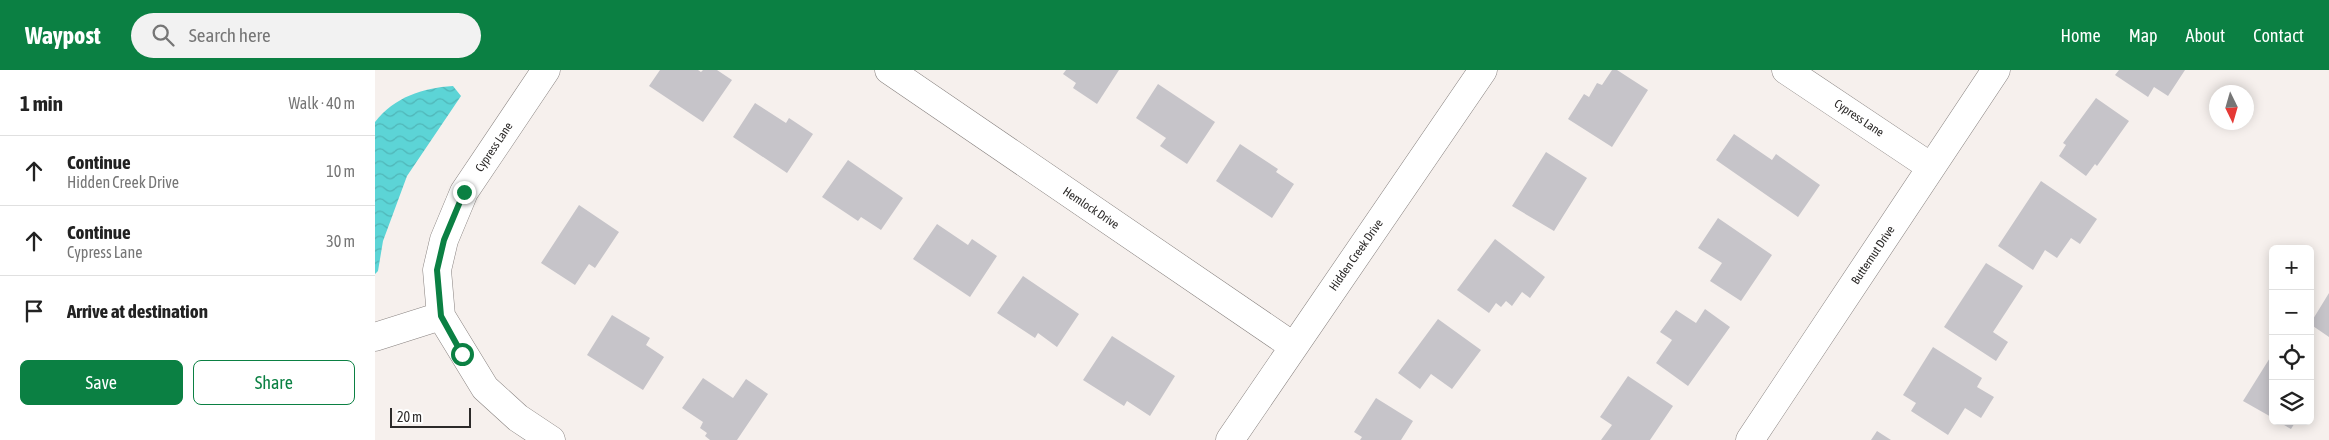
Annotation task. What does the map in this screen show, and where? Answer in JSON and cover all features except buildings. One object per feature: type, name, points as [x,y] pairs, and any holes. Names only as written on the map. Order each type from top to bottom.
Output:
[{"type":"street","name":"Cypress Lane","points":[[441,316],[437,270],[444,240],[453,217],[464,192],[546,70]]},
{"type":"street","name":"Hemlock Drive","points":[[889,70],[1293,346]]},
{"type":"street","name":"Hidden Creek Drive","points":[[1230,440],[1483,70]]},
{"type":"street","name":"Cypress Lane","points":[[1786,70],[1931,167]]},
{"type":"street","name":"Butternut Drive","points":[[1750,440],[1996,70]]},
{"type":"street","points":[[375,338],[441,316],[485,388],[518,418],[551,440]]},
{"type":"water","points":[[453,86],[461,96],[407,176],[383,241],[378,271],[375,274],[375,122],[391,106],[410,95],[431,89]]},
{"type":"route","points":[[462,354],[441,316],[437,270],[444,240],[464,192]]}]
